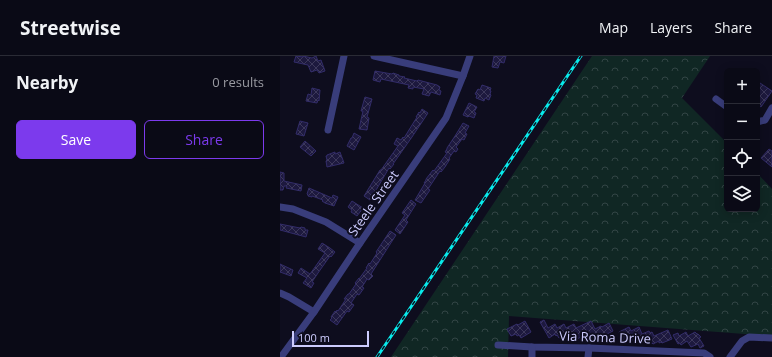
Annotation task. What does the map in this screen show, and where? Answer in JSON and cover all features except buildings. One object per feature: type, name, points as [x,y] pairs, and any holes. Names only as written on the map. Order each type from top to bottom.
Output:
[{"type":"street","points":[[328,130],[344,56]]},
{"type":"street","points":[[374,56],[463,76]]},
{"type":"street","name":"Steele Street","points":[[281,357],[314,312],[446,118],[470,56]]},
{"type":"street","points":[[716,99],[724,105]]},
{"type":"street","points":[[760,121],[765,120],[772,108]]},
{"type":"street","points":[[280,207],[293,208],[326,222],[360,243]]},
{"type":"street","points":[[280,293],[314,312]]},
{"type":"street","points":[[730,357],[742,340],[749,337],[772,338]]},
{"type":"street","name":"Via Roma Drive","points":[[498,345],[589,348],[618,353],[704,353],[710,357]]},
{"type":"street","points":[[532,347],[532,357]]},
{"type":"street","points":[[588,357],[589,348]]},
{"type":"green space","points":[[592,56],[710,56],[682,98],[724,140],[724,212],[760,212],[760,176],[772,189],[772,336],[509,316],[508,357],[391,357]]},
{"type":"railway","points":[[377,357],[581,56]]}]
